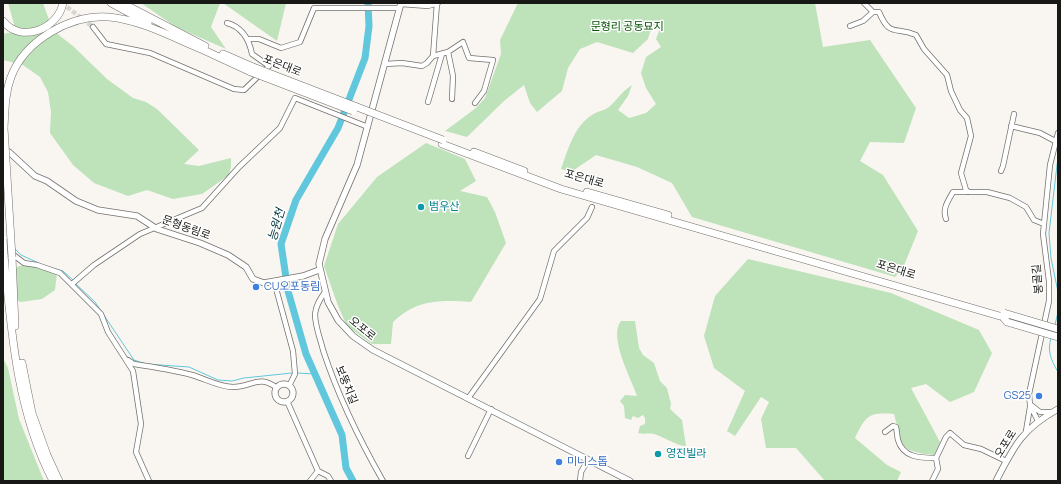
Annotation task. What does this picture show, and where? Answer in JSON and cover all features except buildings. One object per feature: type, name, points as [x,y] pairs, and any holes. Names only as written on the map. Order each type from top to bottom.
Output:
[{"type":"highway","points":[[3,21],[18,32],[32,32],[52,23],[60,12],[63,3]]},
{"type":"highway","name":"포은대로","points":[[111,3],[201,49],[561,189],[1003,315],[1058,329]]},
{"type":"highway","name":"포은대로","points":[[122,3],[252,69]]},
{"type":"highway","points":[[128,3],[151,19]]},
{"type":"highway","points":[[4,128],[7,92],[11,75],[37,43],[64,25],[87,18],[98,17],[125,20],[139,23],[201,49]]},
{"type":"highway","points":[[3,116],[15,328],[32,412],[46,456],[59,481]]},
{"type":"highway","points":[[3,239],[11,330],[28,419],[45,465],[53,481]]},
{"type":"highway","points":[[1003,315],[1010,312],[1058,325]]},
{"type":"highway","points":[[1003,315],[1058,333]]},
{"type":"highway","points":[[1003,315],[1007,322],[1058,337]]},
{"type":"street","points":[[249,39],[259,39],[281,48],[300,42],[314,8],[383,8],[400,5],[417,7],[437,3],[433,56],[427,64],[422,66],[402,63],[385,64]]},
{"type":"street","points":[[864,3],[873,12]]},
{"type":"street","name":"오포로","points":[[400,5],[368,128],[353,177],[322,249],[319,270],[325,292],[338,320],[345,329],[363,344],[469,397],[630,481]]},
{"type":"street","points":[[850,26],[863,21],[873,12],[879,12],[882,21],[889,29],[912,33],[919,37],[924,49],[947,74],[951,91],[960,110],[967,118],[971,133],[961,173],[964,186],[969,192]]},
{"type":"street","points":[[93,27],[106,44],[150,53],[234,89],[244,90],[269,66],[252,54],[249,39],[234,25],[227,23]]},
{"type":"street","points":[[433,56],[448,52],[463,42],[469,58],[493,60],[484,91],[475,103]]},
{"type":"street","points":[[448,52],[453,76],[452,99]]},
{"type":"street","points":[[428,102],[442,54]]},
{"type":"street","points":[[74,282],[107,256],[140,234],[202,208],[239,167],[280,128],[295,98],[323,111],[368,128]]},
{"type":"street","points":[[1000,171],[1003,166],[1014,114]]},
{"type":"street","points":[[1011,126],[1040,133],[1055,140]]},
{"type":"street","name":"봉골길","points":[[1026,431],[1029,418],[1030,383],[1049,301],[1049,281],[1043,242],[1050,165],[1055,140],[1058,133]]},
{"type":"street","name":"문형동림로","points":[[3,150],[9,152],[35,176],[47,181],[76,200],[98,210],[137,216],[154,227],[200,243],[228,255],[246,267],[253,279],[264,283],[275,281]]},
{"type":"street","points":[[946,219],[944,214],[945,207],[953,192],[987,192],[1010,198],[1026,207],[1034,220],[1044,224]]},
{"type":"street","points":[[469,397],[540,299],[554,251],[587,218],[592,207]]},
{"type":"street","points":[[3,252],[9,251],[24,263],[37,265],[60,273],[74,282],[101,314],[108,332],[127,359],[133,371],[141,424],[136,452],[149,481]]},
{"type":"street","points":[[287,401],[292,394],[289,386],[295,374],[295,368],[293,351],[275,281],[303,276],[319,270]]},
{"type":"street","name":"보뚱치길","points":[[325,292],[316,307],[315,315],[318,334],[339,394],[383,481]]},
{"type":"street","points":[[127,359],[134,364],[193,375],[213,383],[226,386],[233,387],[259,380],[269,382],[277,388]]},
{"type":"street","points":[[287,401],[282,401],[277,398],[275,393],[277,388],[284,384],[289,386]]},
{"type":"street","points":[[287,401],[318,471],[328,476],[331,481]]},
{"type":"street","points":[[1029,403],[1040,412],[1056,410]]},
{"type":"street","points":[[1029,403],[1038,421]]},
{"type":"street","points":[[468,456],[491,409]]},
{"type":"street","name":"오포로","points":[[996,481],[1015,445],[1026,431],[1038,421],[1056,410]]},
{"type":"street","points":[[885,432],[893,426],[896,427],[900,446],[908,454],[922,458],[936,458]]},
{"type":"street","points":[[932,481],[938,469],[936,458],[946,437],[950,433],[964,445],[988,451],[1006,461]]},
{"type":"street","points":[[580,481],[581,472],[588,460]]},
{"type":"street","points":[[310,481],[318,471]]},
{"type":"green space","points":[[8,3],[43,3],[52,28],[60,36],[73,46],[107,79],[133,98],[146,102],[157,109],[199,150],[184,164],[199,166],[231,158],[229,175],[202,194],[173,199],[147,190],[128,196],[94,183],[73,165],[50,133],[51,112],[48,92],[40,77],[23,65],[3,60],[3,34],[16,31]]},
{"type":"green space","points":[[141,3],[220,3],[211,27],[226,49],[176,27]]},
{"type":"green space","points":[[223,3],[286,3],[277,41]]},
{"type":"green space","name":"문형리 공동묘지","points":[[518,3],[815,3],[823,47],[870,40],[916,108],[904,143],[870,142],[860,161],[883,175],[918,231],[903,268],[895,277],[692,217],[672,183],[637,167],[596,155],[571,172],[561,169],[572,139],[581,125],[594,114],[609,107],[628,87],[632,85],[628,96],[618,110],[629,118],[646,113],[656,104],[646,88],[641,73],[646,57],[661,47],[656,39],[661,26],[652,25],[648,39],[633,53],[597,42],[580,49],[568,68],[562,91],[537,112],[530,103],[524,85],[504,101],[467,137],[445,131],[476,108],[485,98],[501,54],[500,40]]},
{"type":"green space","points":[[426,143],[465,159],[476,181],[460,191],[487,197],[495,212],[506,243],[471,302],[439,301],[420,305],[402,314],[393,322],[391,344],[372,344],[347,326],[338,306],[324,266],[338,224],[377,177]]},
{"type":"green space","points":[[748,259],[891,293],[979,330],[992,353],[974,392],[950,402],[926,384],[911,388],[940,442],[934,455],[914,452],[904,445],[899,434],[894,414],[874,415],[869,417],[862,424],[855,438],[887,465],[901,472],[897,481],[825,481],[796,448],[766,448],[761,419],[769,402],[761,397],[735,436],[727,431],[745,391],[714,368],[704,336],[715,296]]},
{"type":"green space","points":[[19,266],[35,266],[57,272],[55,290],[42,299],[21,302],[3,296],[3,278]]},
{"type":"green space","points":[[621,321],[635,321],[639,348],[643,355],[654,363],[660,381],[667,388],[671,404],[670,409],[682,420],[686,446],[676,444],[654,434],[638,433],[640,426],[645,424],[645,418],[643,415],[638,418],[633,416],[631,420],[625,418],[624,406],[620,401],[625,395],[637,396],[619,347],[617,337],[618,328]]},
{"type":"green space","points":[[3,358],[8,368],[19,419],[44,481],[3,481]]},
{"type":"waterway","name":"능원천","points":[[353,481],[346,468],[342,435],[306,354],[288,291],[281,244],[296,200],[338,128],[365,58],[369,26],[368,3]]},
{"type":"waterway","points":[[1058,157],[1049,233],[1051,258],[1058,292]]},
{"type":"waterway","points":[[15,249],[21,255],[41,264]]},
{"type":"waterway","points":[[46,266],[63,271],[73,280]]},
{"type":"waterway","points":[[76,284],[95,302],[134,360],[146,364],[189,367],[218,380],[232,381],[244,378],[292,373]]},
{"type":"waterway","points":[[1055,325],[1058,312]]},
{"type":"waterway","points":[[1051,338],[1049,347],[1050,355],[1058,372]]},
{"type":"waterway","points":[[298,373],[314,374]]},
{"type":"tunnel","points":[[62,3],[93,27]]},
{"type":"place","name":"범우산","points":[[421,207]]},
{"type":"place","name":"CU오포동림","points":[[256,287]]},
{"type":"place","name":"GS25","points":[[1039,396]]},
{"type":"place","name":"영진빌라","points":[[658,454]]},
{"type":"place","name":"미니스톱","points":[[559,462]]}]
